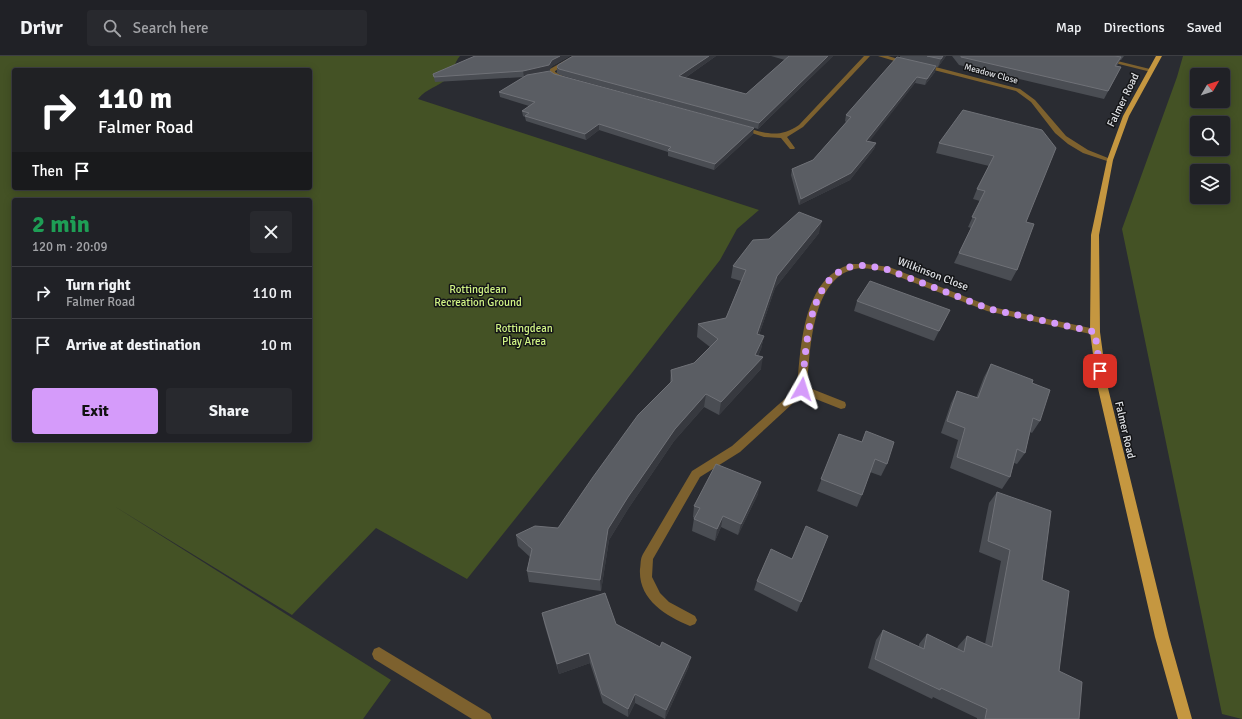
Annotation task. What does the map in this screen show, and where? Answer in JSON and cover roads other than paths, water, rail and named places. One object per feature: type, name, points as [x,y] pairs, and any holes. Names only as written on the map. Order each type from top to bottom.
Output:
[{"type":"main road","name":"Falmer Road","points":[[1159,56],[1126,116],[1110,160],[1095,235],[1095,332],[1104,392],[1160,630],[1185,719]]},
{"type":"street","points":[[572,81],[549,74],[555,68],[577,56]]},
{"type":"street","points":[[733,126],[771,136],[784,136],[794,132],[867,56]]},
{"type":"street","name":"Meadow Close","points":[[881,56],[1009,87],[1025,94],[1038,106],[1053,126],[1069,141],[1090,154],[1110,160]]},
{"type":"street","points":[[1090,56],[1150,70]]},
{"type":"street","points":[[784,136],[792,148]]},
{"type":"street","name":"Wilkinson Close","points":[[802,389],[808,329],[816,303],[828,281],[841,271],[848,268],[872,266],[886,269],[990,309],[1095,332]]},
{"type":"street","points":[[690,620],[664,606],[655,597],[646,577],[646,566],[647,558],[696,474],[736,449],[802,389],[842,405]]},
{"type":"street","points":[[380,654],[485,719]]},
{"type":"park label","name":"Rottingdean Recreation Ground","points":[[478,295]]},
{"type":"park label","name":"Rottingdean Play Area","points":[[524,334]]}]
